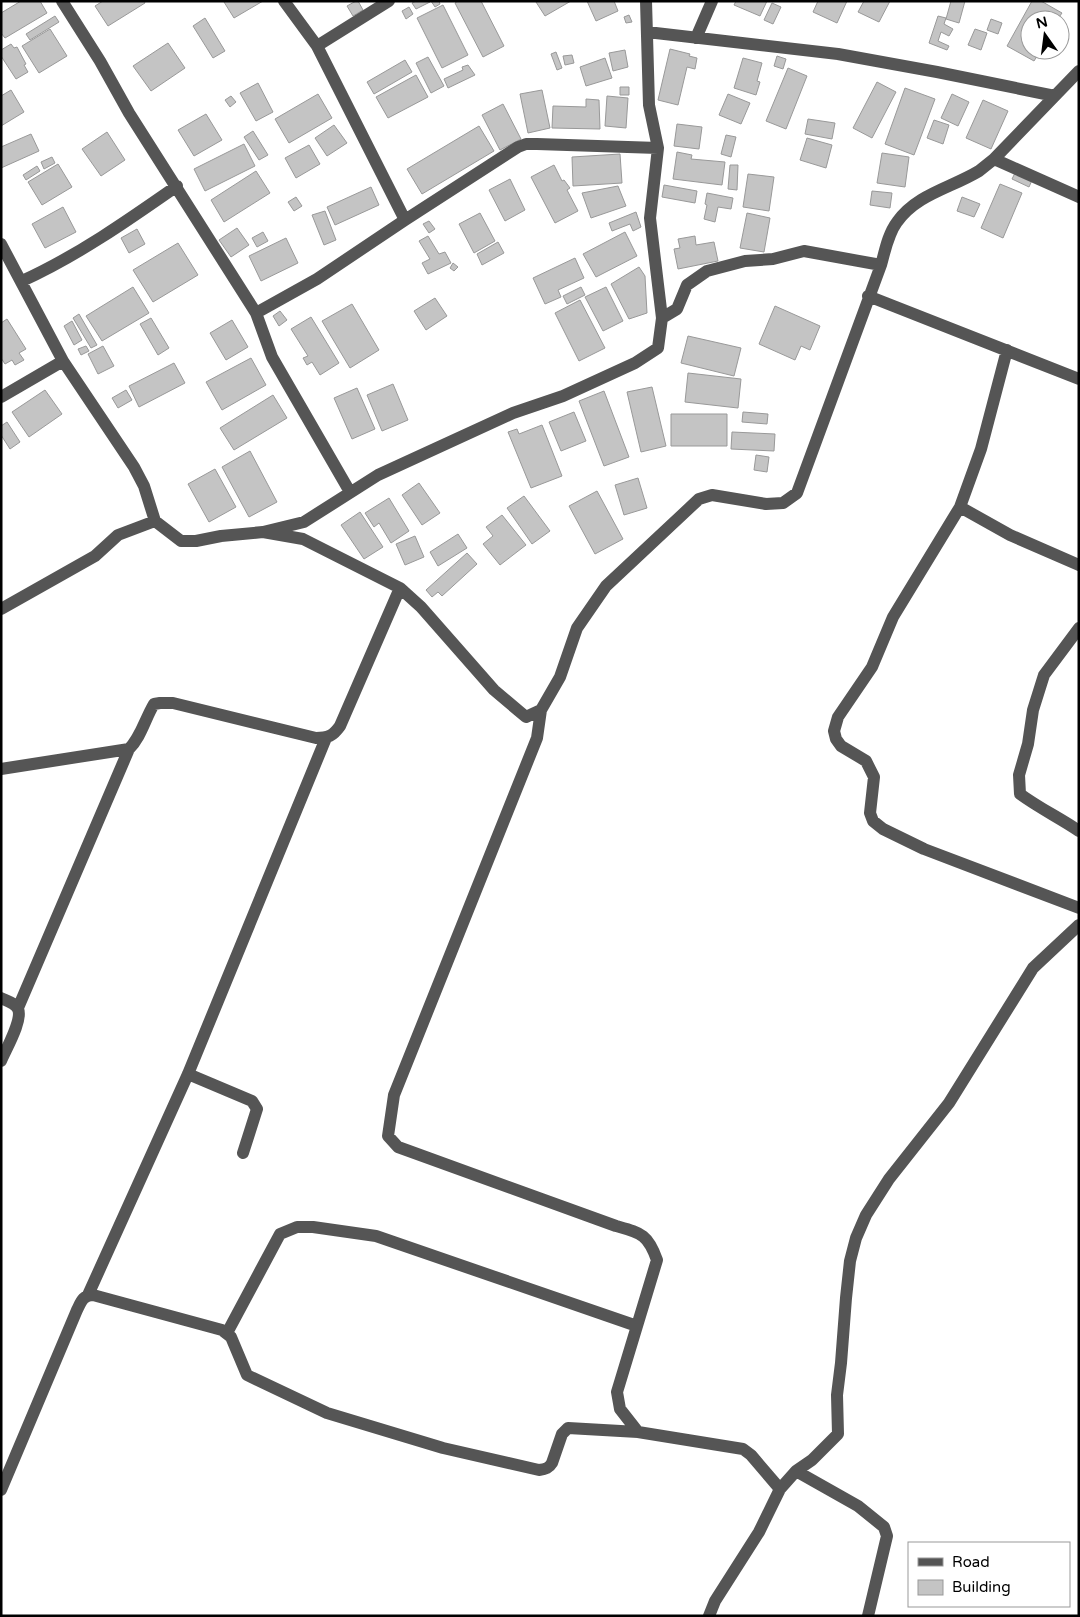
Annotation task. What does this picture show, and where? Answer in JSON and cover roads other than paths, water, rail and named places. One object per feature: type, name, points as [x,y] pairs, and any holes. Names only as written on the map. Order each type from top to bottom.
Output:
[{"type":"street","points":[[62,1],[100,61],[129,113],[256,313],[272,357],[350,492]]},
{"type":"street","points":[[284,1],[317,46],[404,220]]},
{"type":"street","points":[[317,46],[389,1]]},
{"type":"street","points":[[1,244],[63,361],[134,467],[144,486],[154,521],[180,541],[196,541],[221,536],[263,532],[304,522],[378,475],[513,413],[563,396],[635,364],[658,348],[662,318],[650,218],[658,148],[649,105],[646,1]]},
{"type":"street","points":[[696,38],[712,1]]},
{"type":"street","points":[[647,32],[838,54],[1055,96]]},
{"type":"street","points":[[638,1432],[620,1409],[617,1392],[657,1260],[652,1246],[640,1233],[398,1147],[388,1136],[394,1095],[537,738],[541,710],[560,677],[577,628],[606,586],[699,499],[712,495],[766,504],[783,503],[797,493],[890,236],[897,222],[922,198],[979,171],[994,159],[1079,71]]},
{"type":"street","points":[[256,313],[317,279],[404,220],[518,147],[526,144],[658,148]]},
{"type":"street","points":[[994,159],[1079,197]]},
{"type":"street","points":[[22,281],[116,230],[177,186]]},
{"type":"street","points":[[662,318],[677,309],[687,285],[707,271],[745,261],[773,259],[804,251],[881,265]]},
{"type":"street","points":[[868,296],[1079,379]]},
{"type":"street","points":[[1007,350],[981,449],[960,507],[892,617],[872,667],[838,717],[834,731],[836,739],[842,746],[866,761],[874,778],[870,813],[873,821],[883,829],[924,849],[1079,908]]},
{"type":"street","points":[[1,397],[63,361]]},
{"type":"street","points":[[960,507],[1010,535],[1079,565]]},
{"type":"street","points":[[1,609],[95,556],[118,535],[154,521]]},
{"type":"street","points":[[263,532],[303,539],[400,588],[421,607],[494,690],[526,717],[541,710]]},
{"type":"street","points":[[1,1061],[19,1019],[18,1008],[128,749],[136,742],[146,717],[154,704],[182,705],[316,738],[326,738],[334,734],[340,726],[400,588]]},
{"type":"street","points":[[1079,628],[1044,675],[1033,710],[1028,744],[1020,775],[1020,794],[1036,806],[1057,816],[1079,831]]},
{"type":"street","points":[[1,1490],[77,1310],[88,1295],[188,1074],[326,738]]},
{"type":"street","points":[[1,769],[128,749]]},
{"type":"street","points":[[709,1616],[715,1601],[759,1532],[780,1489],[796,1471],[812,1460],[838,1434],[836,1395],[841,1363],[850,1261],[856,1238],[866,1215],[889,1180],[949,1103],[1033,968],[1079,925]]},
{"type":"street","points":[[1,998],[18,1008]]},
{"type":"street","points":[[188,1074],[252,1101],[257,1109],[243,1153]]},
{"type":"street","points":[[227,1333],[280,1234],[297,1227],[313,1227],[376,1236],[637,1326]]},
{"type":"street","points":[[88,1295],[93,1294],[222,1330],[231,1337],[247,1375],[327,1413],[443,1448],[539,1470],[546,1469],[552,1463],[562,1434],[568,1428],[638,1432],[743,1448],[751,1454],[780,1489]]},
{"type":"street","points":[[796,1471],[858,1506],[884,1527],[887,1536],[868,1616]]}]
